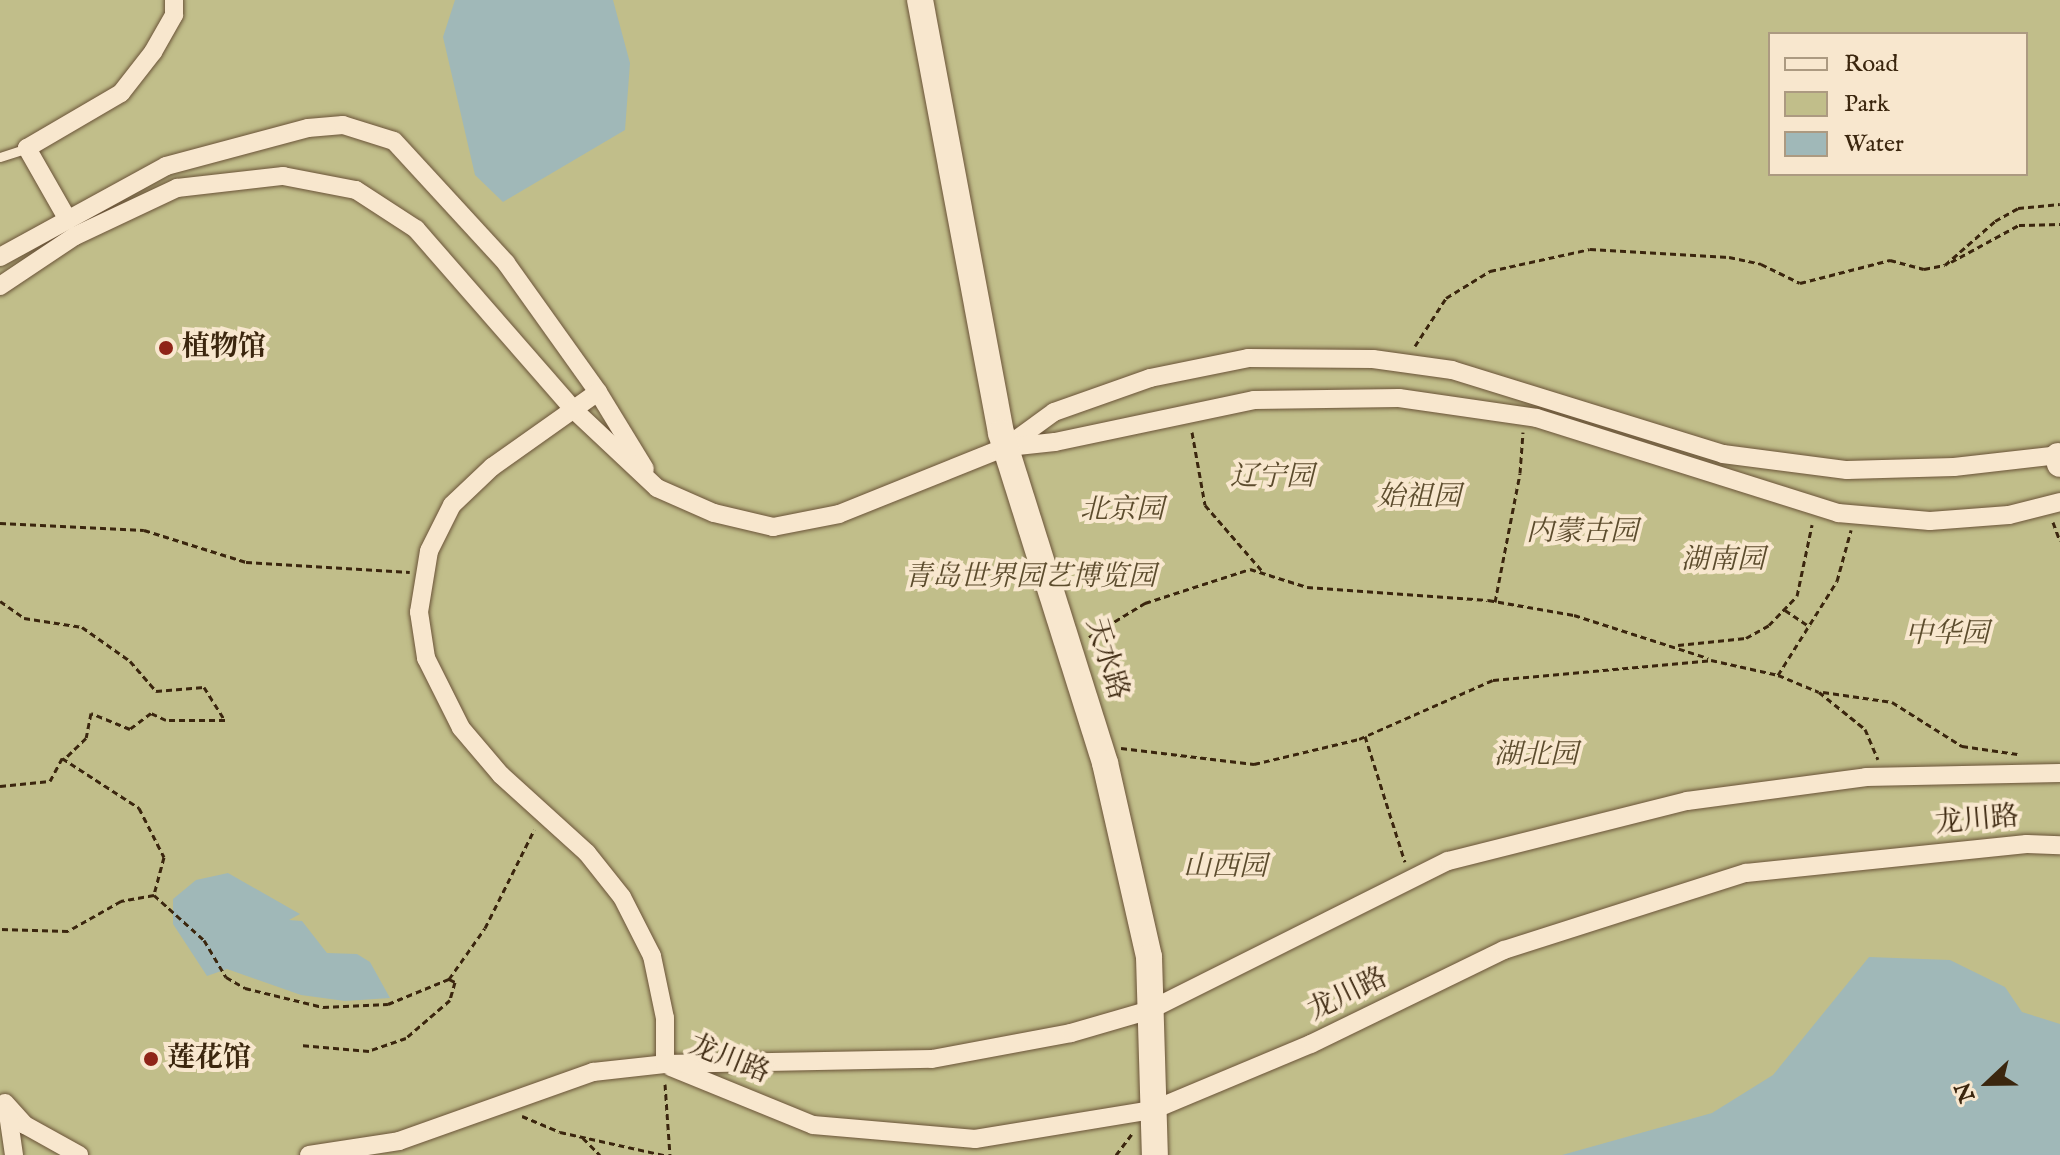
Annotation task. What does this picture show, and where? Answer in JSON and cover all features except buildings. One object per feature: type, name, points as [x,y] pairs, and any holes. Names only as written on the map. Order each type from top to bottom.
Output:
[{"type":"street","points":[[68,220],[27,148],[121,93],[153,52],[174,15],[174,0]]},
{"type":"street","name":"天水路","points":[[920,0],[1006,447],[1100,745],[1149,957],[1155,1155]]},
{"type":"street","points":[[0,257],[166,166],[308,128],[343,125],[394,141],[506,263],[598,392],[657,488]]},
{"type":"street","points":[[0,286],[75,236],[177,188],[283,176],[356,190],[416,229],[574,410],[657,488],[714,513],[773,527],[839,514],[1006,447],[1054,412],[1150,378],[1248,358],[1407,364],[1452,370],[1723,454],[1847,470],[1954,467],[2059,458]]},
{"type":"street","points":[[598,392],[492,467],[452,505],[429,551],[419,612],[426,658],[461,728],[501,775],[587,853],[622,897],[652,956],[665,1018],[665,1064]]},
{"type":"street","points":[[1006,447],[1055,442],[1254,400],[1399,398],[1524,416],[1855,515],[1930,521],[2009,515],[2060,502]]},
{"type":"street","points":[[309,1155],[399,1141],[593,1072],[665,1064],[932,1059],[1071,1033],[1150,1010],[1448,861],[1687,801],[1887,776],[2060,773]]},
{"type":"street","name":"龙川路","points":[[665,1064],[813,1125],[975,1139],[1153,1110],[1311,1044],[1504,950],[1746,873],[2027,844],[2060,845]]},
{"type":"street","points":[[2,1098],[14,1155]]},
{"type":"street","points":[[2,1098],[25,1125],[79,1155]]},
{"type":"lane","points":[[0,157],[27,148]]},
{"type":"path","points":[[1945,265],[1995,221],[2018,208],[2060,204]]},
{"type":"path","points":[[1407,364],[1425,323],[1446,298],[1490,271],[1590,249],[1729,257],[1761,264],[1800,283],[1890,260],[1924,269],[1945,265],[2019,225],[2060,224]]},
{"type":"path","points":[[1188,412],[1205,505],[1265,574]]},
{"type":"path","points":[[1495,602],[1520,473],[1524,416]]},
{"type":"path","points":[[1674,646],[1746,638],[1785,610],[1804,577],[1815,505]]},
{"type":"path","points":[[1778,675],[1837,581],[1855,515]]},
{"type":"path","points":[[0,523],[144,530],[246,562],[425,573]]},
{"type":"path","points":[[1069,649],[1145,603],[1250,569],[1307,587],[1495,602],[1574,615],[1711,660],[1778,675],[1819,692],[1892,702],[1962,746],[2023,755]]},
{"type":"path","points":[[0,601],[24,618],[82,627],[130,661],[156,691],[204,687],[225,720],[166,720],[151,713],[130,729],[91,713],[86,738],[64,759],[50,781],[0,786]]},
{"type":"path","points":[[1785,610],[1810,627]]},
{"type":"path","points":[[1100,745],[1254,764],[1365,736],[1493,680],[1711,660]]},
{"type":"path","points":[[1819,692],[1865,729],[1887,776]]},
{"type":"path","points":[[1365,736],[1411,880]]},
{"type":"path","points":[[64,759],[139,808],[164,857],[154,895]]},
{"type":"path","points":[[154,895],[204,940],[226,977],[245,988],[323,1007],[388,1004],[449,979],[485,928],[540,819]]},
{"type":"path","points":[[0,929],[68,931],[121,901],[154,895]]},
{"type":"path","points":[[300,1045],[369,1051],[406,1038],[450,1000],[455,982],[449,979]]},
{"type":"path","points":[[665,1064],[670,1155]]},
{"type":"path","points":[[496,1105],[581,1136],[664,1155]]},
{"type":"path","points":[[581,1136],[600,1155]]},
{"type":"green space","name":"青岛世界园艺博览园","points":[[0,0],[2060,0],[2060,1155],[0,1155]]},
{"type":"water","points":[[455,0],[613,0],[630,63],[625,130],[503,202],[475,175],[443,37]]},
{"type":"water","points":[[228,873],[300,914],[289,920],[302,921],[327,953],[357,954],[370,962],[390,998],[345,1001],[301,995],[227,969],[207,976],[173,924],[173,899],[196,880]]},
{"type":"water","points":[[1869,957],[1950,960],[2005,987],[2022,1012],[2060,1024],[2060,1155],[1562,1155],[1712,1113],[1773,1075]]},
{"type":"place","name":"植物馆","points":[[166,348]]},
{"type":"place","name":"莲花馆","points":[[151,1059]]},
{"type":"park label","name":"辽宁园","points":[[1272,478]]},
{"type":"park label","name":"始祖园","points":[[1419,498]]},
{"type":"park label","name":"北京园","points":[[1122,511]]},
{"type":"park label","name":"内蒙古园","points":[[1582,533]]},
{"type":"park label","name":"湖南园","points":[[1723,561]]},
{"type":"park label","name":"中华园","points":[[1947,635]]},
{"type":"park label","name":"湖北园","points":[[1536,756]]},
{"type":"park label","name":"山西园","points":[[1225,868]]}]
